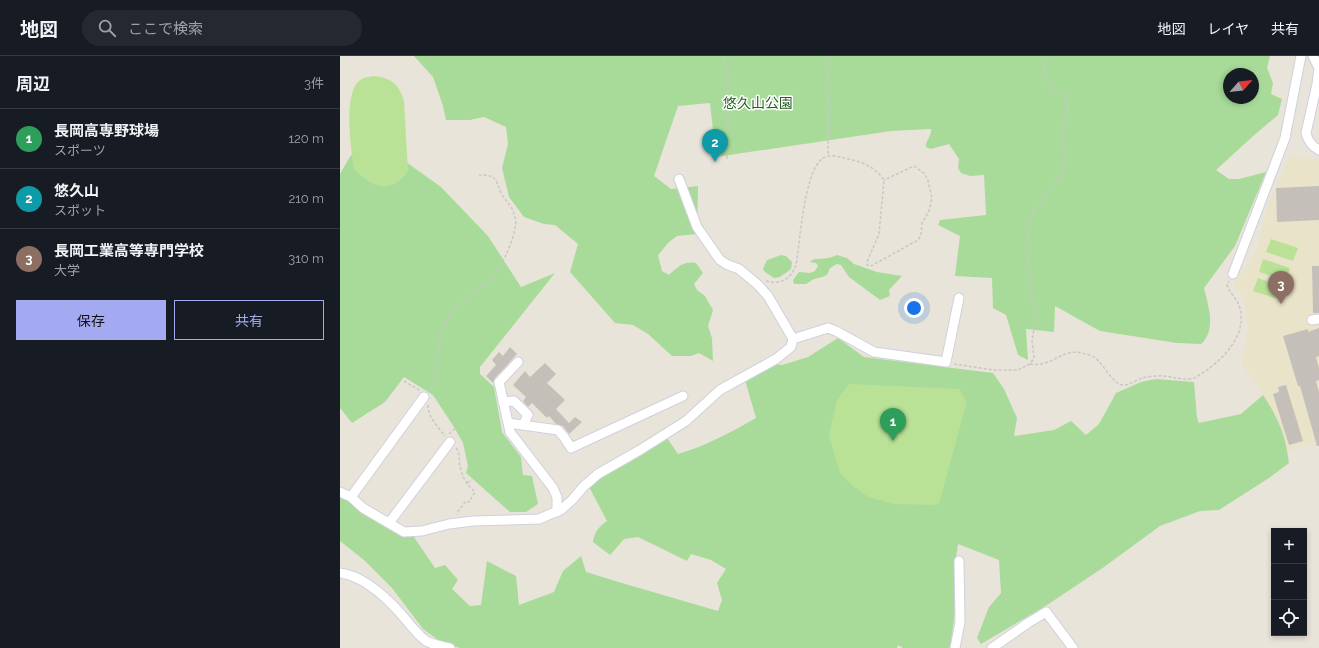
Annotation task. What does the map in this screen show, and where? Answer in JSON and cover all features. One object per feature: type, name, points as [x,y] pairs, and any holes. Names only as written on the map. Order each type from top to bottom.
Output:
[{"type":"street","points":[[1233,274],[1285,138],[1301,56]]},
{"type":"street","points":[[1312,56],[1319,68],[1306,133],[1308,140],[1313,147],[1319,150]]},
{"type":"street","points":[[340,492],[351,497],[363,508],[404,532],[422,531],[448,524],[472,521],[539,519],[557,512],[573,500],[583,487],[598,474],[686,421],[720,390],[776,359],[791,348],[793,339],[768,296],[740,269],[728,265],[720,260],[697,227],[679,179]]},
{"type":"street","points":[[793,339],[828,328],[874,352],[946,362],[959,298]]},
{"type":"street","points":[[518,362],[499,382],[509,427],[553,488],[557,497],[557,512]]},
{"type":"street","points":[[509,427],[523,425],[558,430],[571,448],[683,396]]},
{"type":"street","points":[[351,497],[424,397]]},
{"type":"street","points":[[503,402],[514,401],[528,415],[523,425]]},
{"type":"street","points":[[389,524],[448,439]]},
{"type":"street","points":[[955,648],[960,622],[959,561]]},
{"type":"street","points":[[340,573],[364,581],[401,614],[427,641],[432,644],[450,648]]},
{"type":"street","points":[[992,648],[1028,622],[1046,612],[1073,648]]},
{"type":"path","points":[[724,56],[728,76],[728,128],[726,136],[727,160]]},
{"type":"path","points":[[826,56],[829,85],[828,156]]},
{"type":"path","points":[[946,362],[994,370],[1018,370],[1030,364],[1034,358],[1032,341],[1036,316],[1031,296],[1027,255],[1027,228],[1035,208],[1052,189],[1064,167],[1066,158],[1061,137],[1067,114],[1067,104],[1064,95],[1054,90],[1049,83],[1043,64],[1043,56]]},
{"type":"path","points":[[765,280],[781,282],[788,278],[793,272],[796,265],[808,188],[818,162],[828,156],[837,156],[858,161],[880,173],[884,180],[879,234],[866,262],[867,265],[870,266],[918,240],[921,235],[922,223],[929,211],[932,198],[925,174],[914,166],[884,180]]},
{"type":"path","points":[[424,397],[431,389],[437,374],[437,361],[443,331],[448,318],[455,306],[490,280],[500,268],[514,233],[515,214],[503,196],[498,182],[489,175],[479,175]]},
{"type":"path","points":[[1030,364],[1041,365],[1070,352],[1081,353],[1094,357],[1116,382],[1121,385],[1141,378],[1157,376],[1192,379],[1212,367],[1223,356],[1235,340],[1241,326],[1242,315],[1239,303],[1229,291],[1227,284],[1233,274]]},
{"type":"path","points":[[448,439],[456,428]]},
{"type":"path","points":[[466,483],[472,480]]},
{"type":"shaded area","points":[[1290,156],[1319,160],[1319,441],[1288,451],[1276,414],[1241,365],[1248,327],[1243,296],[1234,288],[1235,282],[1258,246],[1270,199]]},
{"type":"green space","name":"悠久山公園","points":[[414,56],[1270,56],[1267,68],[1273,83],[1271,94],[1282,99],[1278,115],[1216,170],[1229,179],[1239,179],[1266,172],[1235,246],[1204,288],[1209,309],[1210,325],[1209,332],[1201,344],[1177,343],[1100,331],[1055,306],[1054,332],[1026,329],[1028,360],[1018,355],[1006,315],[993,308],[992,278],[955,276],[960,236],[938,225],[940,220],[986,215],[984,175],[970,176],[961,173],[958,168],[959,159],[949,144],[931,149],[926,147],[931,129],[891,131],[716,157],[710,103],[678,106],[654,176],[671,189],[698,186],[697,234],[677,236],[669,242],[658,255],[662,271],[669,275],[681,265],[688,263],[696,263],[703,273],[694,284],[697,290],[705,296],[713,310],[708,326],[712,338],[713,361],[699,353],[691,356],[672,356],[648,334],[633,325],[615,323],[570,272],[578,244],[555,225],[544,224],[524,217],[509,197],[502,168],[508,144],[506,127],[484,117],[470,120],[446,120],[433,77]]},
{"type":"green space","points":[[374,76],[385,78],[394,83],[400,90],[404,101],[408,171],[402,179],[395,184],[388,186],[375,184],[354,169],[349,121],[352,95],[356,85],[362,79]]},
{"type":"green space","points":[[351,155],[406,162],[441,187],[488,236],[521,287],[555,273],[480,367],[480,374],[494,387],[502,432],[521,457],[523,475],[532,476],[538,504],[526,512],[510,512],[466,473],[468,466],[463,443],[454,427],[433,395],[404,377],[385,402],[352,423],[340,408],[340,174]]},
{"type":"green space","points":[[1271,239],[1298,248],[1293,261],[1266,252]]},
{"type":"green space","points":[[781,255],[786,256],[792,262],[791,269],[780,277],[774,278],[763,269],[767,260]]},
{"type":"green space","points":[[837,255],[847,258],[854,264],[877,272],[902,276],[889,290],[890,296],[880,300],[849,277],[841,265],[837,264],[830,268],[827,275],[814,279],[806,284],[794,284],[793,280],[799,272],[810,273],[815,271],[818,266],[816,263],[810,262],[812,260],[829,258]]},
{"type":"green space","points":[[1263,259],[1290,268],[1286,281],[1259,272]]},
{"type":"green space","points":[[1258,278],[1285,287],[1281,300],[1253,291]]},
{"type":"green space","points":[[838,338],[864,357],[993,373],[1004,389],[1017,418],[1014,436],[1054,430],[1071,421],[1086,435],[1099,424],[1116,393],[1141,382],[1156,379],[1194,382],[1197,418],[1199,423],[1241,414],[1263,395],[1273,411],[1280,427],[1286,444],[1289,463],[1269,478],[1219,510],[1200,511],[1160,526],[1104,567],[1047,605],[981,644],[977,638],[989,607],[1001,593],[999,560],[958,544],[954,571],[955,612],[950,648],[903,648],[898,645],[897,648],[460,648],[441,642],[423,629],[392,588],[364,560],[340,541],[340,495],[349,499],[360,511],[405,536],[414,537],[435,568],[445,565],[458,580],[452,589],[470,606],[481,605],[487,561],[516,576],[519,605],[554,592],[563,571],[581,556],[586,572],[718,611],[722,600],[717,583],[726,569],[711,560],[691,554],[687,561],[638,537],[624,539],[610,555],[593,542],[597,530],[607,521],[588,485],[667,438],[678,454],[708,443],[756,418],[745,380],[774,364],[782,365],[808,357]]},
{"type":"green space","points":[[849,384],[959,389],[967,402],[939,503],[936,505],[894,504],[868,497],[852,485],[840,473],[829,435],[837,400]]},
{"type":"building","points":[[1319,186],[1319,220],[1277,222],[1276,188]]},
{"type":"building","points":[[1312,266],[1319,266],[1319,313],[1313,313]]},
{"type":"building","points":[[1319,328],[1319,356],[1316,357],[1319,368],[1319,380],[1316,381],[1319,392],[1319,446],[1317,446],[1300,386],[1298,386],[1283,336],[1308,329],[1308,332]]},
{"type":"building","points":[[510,347],[517,354],[495,378],[493,383],[486,376],[496,365],[492,360],[499,352],[503,356]]},
{"type":"building","points":[[545,363],[556,374],[547,383],[565,400],[556,409],[569,423],[575,417],[582,422],[569,434],[563,426],[556,424],[549,416],[547,418],[532,403],[528,407],[523,401],[526,397],[513,385],[525,371],[530,377]]},
{"type":"building","points":[[1286,385],[1303,441],[1289,445],[1273,394],[1279,392],[1278,387]]},
{"type":"place","name":"悠久山","points":[[715,162]]},
{"type":"place","name":"長岡工業高等専門学校","points":[[1281,304]]},
{"type":"place","name":"長岡高専野球場","points":[[893,441]]}]
